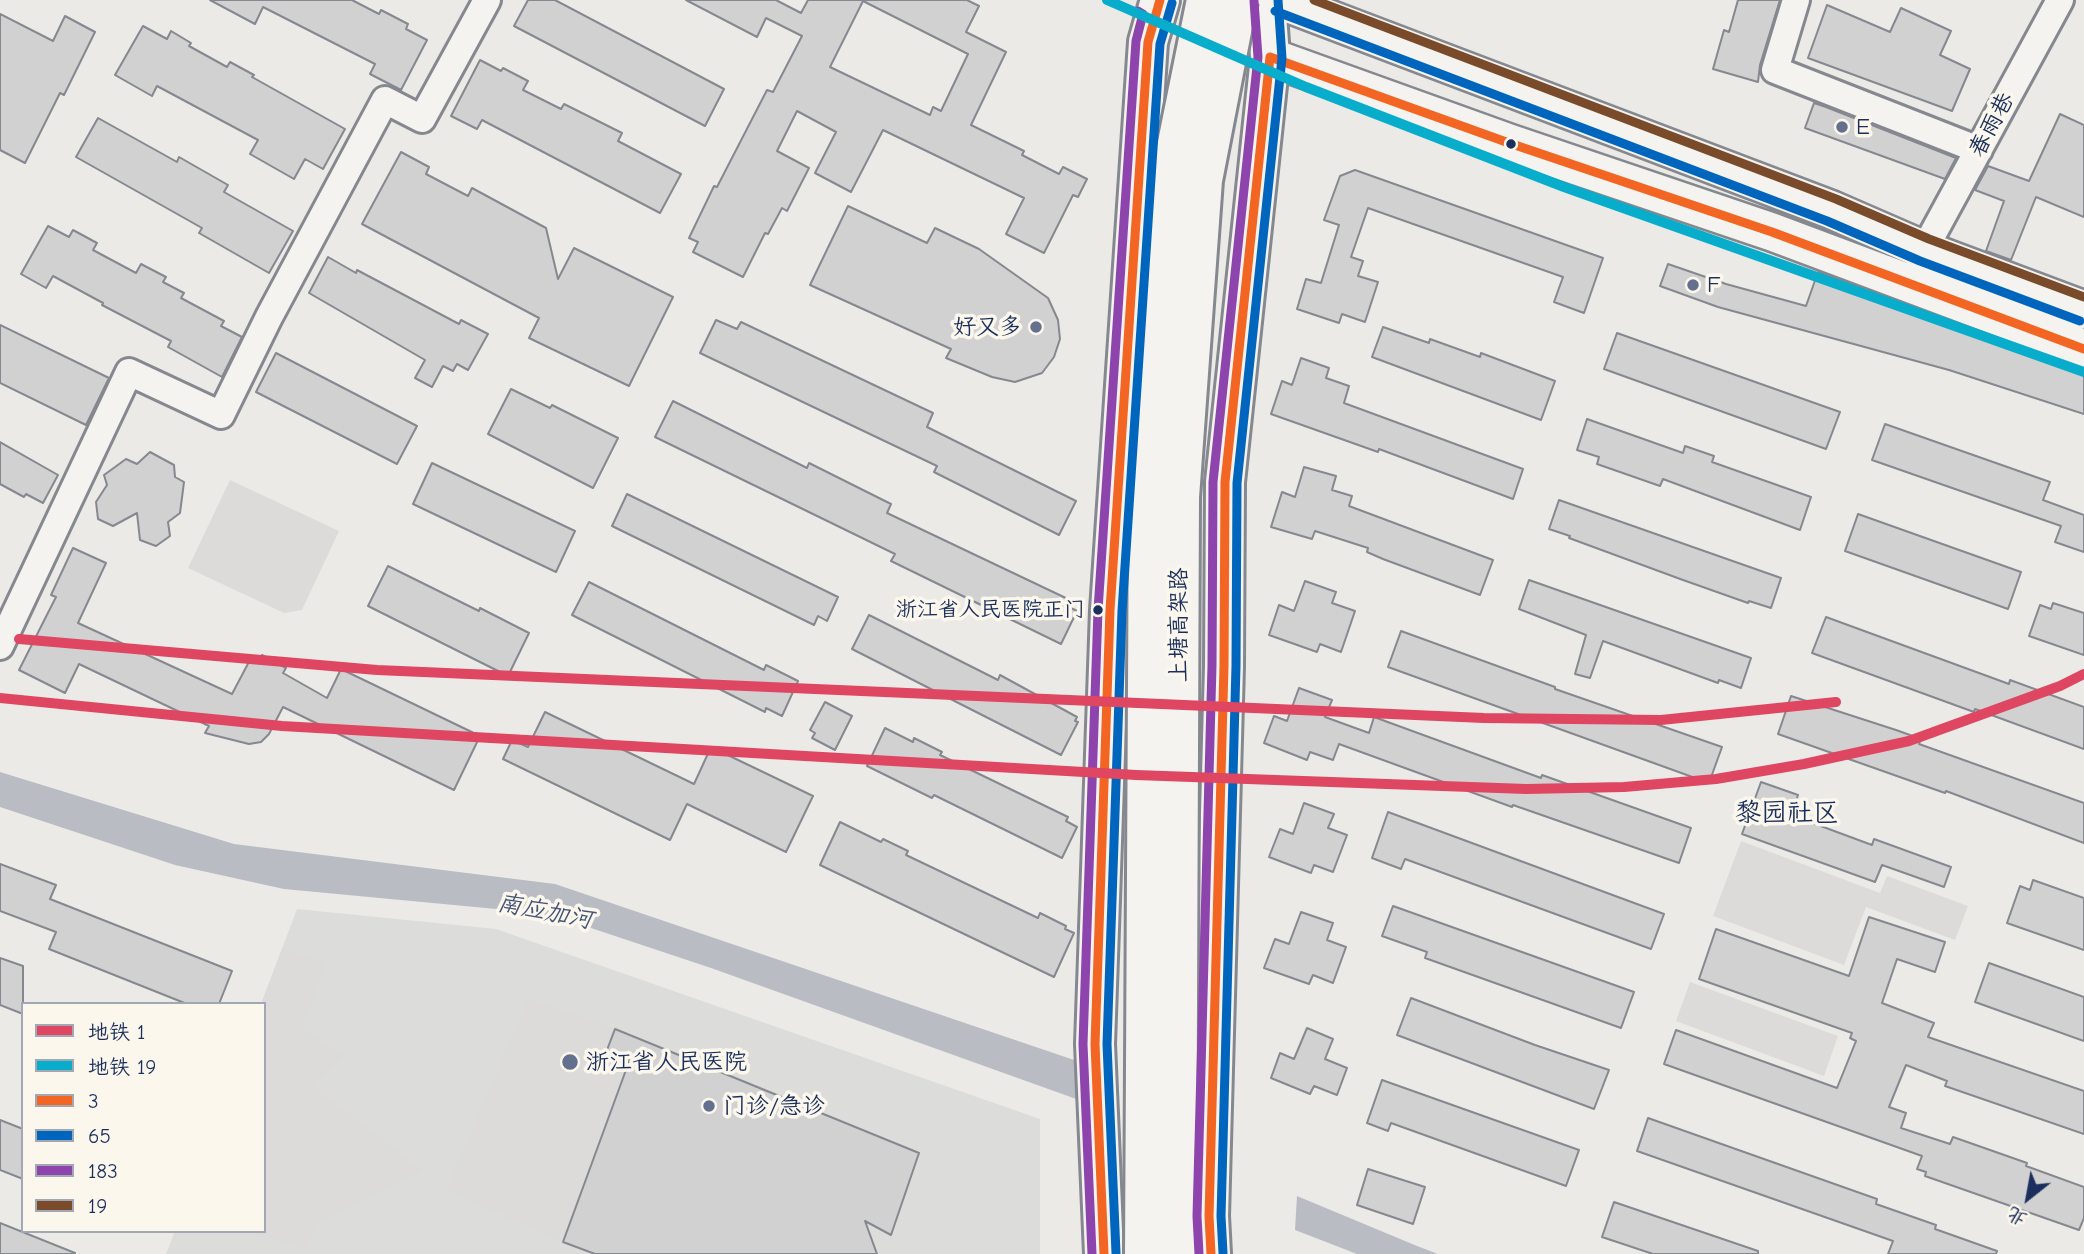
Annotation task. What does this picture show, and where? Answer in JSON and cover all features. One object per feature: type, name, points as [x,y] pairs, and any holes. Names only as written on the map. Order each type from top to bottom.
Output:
[{"type":"main road","name":"上塘高架路","points":[[1144,1254],[1148,495],[1173,163],[1206,0]]},
{"type":"main road","name":"上塘高架路","points":[[1177,1254],[1180,498],[1203,180],[1238,0]]},
{"type":"main road","points":[[1211,1254],[1209,1204],[1224,666],[1225,482],[1270,57],[1266,0]]},
{"type":"main road","points":[[1279,0],[1832,210],[1924,250],[2084,310]]},
{"type":"main road","points":[[1104,1254],[1094,1044],[1110,610],[1148,43],[1154,2],[1270,57],[1509,144],[1772,232],[2084,349]]},
{"type":"street","points":[[0,646],[129,372],[220,415],[385,100],[422,119],[487,0]]},
{"type":"street","points":[[1796,0],[1775,70],[1979,150]]},
{"type":"street","name":"春雨巷","points":[[1924,250],[2060,0]]},
{"type":"shaded area","points":[[230,480],[339,531],[302,610],[284,613],[188,568]]},
{"type":"shaded area","points":[[1741,841],[1880,893],[1887,876],[1968,906],[1955,940],[1866,907],[1844,965],[1713,916]]},
{"type":"shaded area","name":"浙江省人民医院","points":[[297,909],[496,929],[1040,1119],[1040,1254],[166,1254],[174,1233],[266,1233],[266,1002],[262,1002]]},
{"type":"shaded area","points":[[282,949],[327,963],[301,1028],[345,1055],[313,1087],[423,1171],[318,1221],[307,1250],[259,1233],[266,1233],[266,1002],[262,1002]]},
{"type":"shaded area","points":[[1690,982],[1838,1036],[1824,1076],[1676,1021]]},
{"type":"shaded area","points":[[529,998],[615,1029],[607,1050],[630,1059],[563,1242],[446,1190]]},
{"type":"water","name":"南应加河","points":[[0,772],[234,844],[555,884],[1080,1062],[1079,1100],[711,968],[576,923],[507,910],[284,889],[175,865],[0,807]]},
{"type":"water","points":[[1297,1196],[1438,1254],[1357,1254],[1295,1230]]},
{"type":"building","points":[[210,0],[352,0],[379,14],[381,10],[408,24],[406,29],[427,40],[401,90],[370,74],[375,64],[263,7],[255,24]]},
{"type":"building","points":[[528,0],[555,0],[724,89],[705,126],[514,26]]},
{"type":"building","points":[[686,0],[776,0],[801,13],[808,0],[967,0],[979,6],[966,32],[1006,52],[971,125],[1024,151],[1022,155],[1059,174],[1063,167],[1087,179],[1078,197],[1073,195],[1044,253],[1006,234],[1024,198],[883,130],[851,192],[815,173],[836,132],[797,111],[777,151],[809,168],[787,211],[782,208],[768,234],[765,233],[743,277],[693,252],[698,242],[689,238],[714,186],[717,187],[767,90],[773,92],[802,36],[766,18],[757,37]],"holes":[[[863,1],[968,54],[941,111],[933,107],[930,115],[830,67]]]},
{"type":"building","points":[[1738,0],[1780,0],[1760,65],[1758,82],[1713,69],[1724,30],[1729,32]]},
{"type":"building","points":[[1827,5],[1890,32],[1901,8],[1951,31],[1940,55],[1970,69],[1952,111],[1808,58]]},
{"type":"building","points":[[0,14],[53,41],[65,16],[95,32],[64,95],[60,93],[25,163],[0,150]]},
{"type":"building","points":[[143,26],[167,39],[171,31],[191,43],[189,46],[227,67],[230,62],[345,129],[323,169],[305,159],[294,179],[250,154],[258,140],[157,86],[152,96],[115,75]]},
{"type":"building","points":[[480,60],[528,81],[523,90],[561,109],[564,104],[622,133],[618,141],[681,174],[660,213],[482,120],[477,129],[451,116]]},
{"type":"building","points":[[1814,103],[1956,158],[1945,179],[1805,128]]},
{"type":"building","points":[[2060,114],[2084,125],[2084,217],[2036,197],[2011,260],[1986,251],[2004,201],[1975,190],[1988,166],[2029,181]]},
{"type":"building","points":[[98,118],[177,162],[179,157],[228,185],[224,192],[293,231],[269,273],[199,233],[202,228],[76,157]]},
{"type":"building","points":[[401,152],[429,167],[426,174],[468,196],[472,188],[546,228],[558,279],[574,248],[673,297],[629,386],[529,338],[539,318],[362,224]]},
{"type":"building","points":[[1355,170],[1603,258],[1584,313],[1554,302],[1563,277],[1368,208],[1351,257],[1363,261],[1358,276],[1378,282],[1365,322],[1342,314],[1339,323],[1297,309],[1306,279],[1321,283],[1339,225],[1324,220],[1340,176]]},
{"type":"building","points":[[848,206],[927,243],[935,228],[979,249],[1048,298],[1058,320],[1060,339],[1054,357],[1042,373],[1015,382],[992,377],[946,358],[951,349],[810,285]]},
{"type":"building","points":[[48,226],[69,237],[73,230],[97,243],[93,250],[136,273],[141,264],[166,277],[163,282],[184,293],[181,298],[224,321],[221,326],[242,337],[222,377],[168,347],[171,341],[53,276],[46,288],[21,274]]},
{"type":"building","points":[[328,257],[459,324],[461,320],[488,334],[468,370],[457,364],[453,371],[443,366],[432,387],[415,378],[425,360],[309,293]]},
{"type":"building","points":[[1668,264],[1726,284],[1806,306],[1818,272],[2077,369],[2084,369],[2084,414],[1949,370],[1718,307],[1660,286]]},
{"type":"building","points":[[716,320],[737,329],[741,322],[933,413],[927,427],[1076,501],[1059,535],[934,472],[937,466],[700,353]]},
{"type":"building","points":[[0,325],[109,378],[86,425],[0,383]]},
{"type":"building","points":[[1383,327],[1429,343],[1430,339],[1480,357],[1481,353],[1555,381],[1541,420],[1372,357]]},
{"type":"building","points":[[1617,333],[1840,412],[1826,449],[1604,369]]},
{"type":"building","points":[[276,353],[417,426],[397,464],[256,392]]},
{"type":"building","points":[[1301,358],[1329,368],[1326,378],[1349,386],[1344,403],[1523,469],[1513,499],[1379,449],[1378,452],[1271,414],[1282,381],[1292,385]]},
{"type":"building","points":[[511,389],[550,408],[552,405],[618,438],[593,488],[488,434]]},
{"type":"building","points":[[673,401],[807,468],[809,463],[891,504],[887,513],[1070,600],[1067,606],[1077,611],[1061,644],[891,561],[895,554],[655,437]]},
{"type":"building","points":[[1587,419],[1683,453],[1685,446],[1714,456],[1712,462],[1811,497],[1800,530],[1663,479],[1660,486],[1597,464],[1599,457],[1577,450]]},
{"type":"building","points":[[1885,424],[2050,482],[2043,500],[2084,515],[2084,552],[2055,542],[2061,526],[1872,460]]},
{"type":"building","points":[[0,442],[58,475],[43,503],[26,494],[24,497],[0,484]]},
{"type":"building","points":[[150,452],[174,465],[175,477],[184,482],[180,513],[168,522],[170,536],[156,546],[140,540],[137,513],[113,526],[98,519],[96,502],[107,485],[104,475],[126,459],[137,464]]},
{"type":"building","points":[[432,463],[575,531],[556,572],[413,504]]},
{"type":"building","points":[[1304,467],[1336,476],[1332,490],[1352,496],[1349,506],[1493,560],[1480,595],[1383,559],[1367,552],[1368,548],[1315,531],[1312,539],[1271,527],[1282,492],[1295,497]]},
{"type":"building","points":[[627,494],[838,597],[827,621],[818,616],[814,625],[612,526]]},
{"type":"building","points":[[1559,500],[1781,578],[1771,608],[1749,601],[1748,603],[1683,580],[1549,529]]},
{"type":"building","points":[[1858,514],[2021,572],[2008,609],[1845,551]]},
{"type":"building","points":[[73,548],[106,563],[78,623],[232,694],[251,658],[259,662],[262,655],[286,668],[283,673],[327,698],[341,669],[480,736],[454,790],[283,707],[269,734],[261,742],[249,744],[205,733],[209,726],[79,664],[65,693],[19,670],[56,597],[51,595]]},
{"type":"building","points":[[388,566],[529,633],[508,676],[368,606]]},
{"type":"building","points":[[1529,580],[1751,658],[1741,688],[1719,680],[1718,683],[1603,641],[1590,678],[1575,674],[1586,635],[1519,609]]},
{"type":"building","points":[[1305,581],[1336,592],[1332,603],[1355,611],[1341,652],[1320,644],[1317,652],[1269,635],[1279,605],[1294,611]]},
{"type":"building","points":[[589,582],[764,670],[766,665],[798,681],[782,716],[766,708],[765,712],[572,615]]},
{"type":"building","points":[[2053,603],[2084,613],[2084,655],[2029,636],[2040,605],[2051,609]]},
{"type":"building","points":[[869,615],[998,680],[1000,675],[1077,717],[1075,721],[1078,722],[1061,755],[852,649]]},
{"type":"building","points":[[1826,617],[2009,684],[2010,680],[2084,707],[2084,749],[1812,653]]},
{"type":"building","points":[[1401,631],[1555,689],[1722,747],[1709,783],[1388,667]]},
{"type":"building","points":[[1299,688],[1332,700],[1325,717],[1369,733],[1374,717],[1541,778],[1542,775],[1691,828],[1679,863],[1513,805],[1512,807],[1339,744],[1333,760],[1310,752],[1307,760],[1264,743],[1274,716],[1287,721]]},
{"type":"building","points":[[1791,696],[1921,739],[1919,744],[2084,803],[2084,843],[1946,791],[1945,793],[1778,734]]},
{"type":"building","points":[[825,702],[852,716],[835,750],[812,738],[815,733],[810,730]]},
{"type":"building","points":[[545,712],[694,784],[711,747],[813,796],[786,852],[687,804],[670,840],[503,759],[512,740],[528,747]]},
{"type":"building","points":[[885,728],[913,742],[914,738],[942,752],[940,755],[1068,817],[1066,821],[1077,827],[1062,858],[934,795],[932,798],[867,766]]},
{"type":"building","points":[[1761,782],[1798,795],[1791,815],[1872,845],[1874,839],[1951,867],[1944,887],[1882,865],[1875,882],[1742,834]]},
{"type":"building","points":[[1304,803],[1334,814],[1328,828],[1347,835],[1333,872],[1314,865],[1311,873],[1269,857],[1280,829],[1293,834]]},
{"type":"building","points":[[1388,812],[1664,914],[1651,949],[1405,859],[1401,869],[1372,858]]},
{"type":"building","points":[[840,822],[881,842],[883,839],[908,851],[906,855],[1038,918],[1040,913],[1066,926],[1065,929],[1074,933],[1054,977],[820,865]]},
{"type":"building","points":[[0,864],[56,885],[50,899],[232,971],[220,1002],[182,1002],[49,949],[56,932],[0,911]]},
{"type":"building","points":[[2033,880],[2084,898],[2084,950],[2007,923],[2020,886],[2030,890]]},
{"type":"building","points":[[1393,906],[1634,992],[1621,1028],[1425,958],[1427,952],[1382,936]]},
{"type":"building","points":[[1301,912],[1333,923],[1327,940],[1346,947],[1333,983],[1313,975],[1309,984],[1264,968],[1275,939],[1289,944]]},
{"type":"building","points":[[1869,917],[1945,942],[1935,972],[1897,959],[1882,1003],[1934,1023],[1928,1037],[2084,1091],[2084,1134],[1945,1086],[1947,1081],[1906,1065],[1889,1107],[1906,1113],[1901,1128],[1950,1144],[1953,1137],[2084,1187],[2084,1218],[2079,1230],[1925,1176],[1926,1172],[1917,1169],[1922,1156],[1664,1064],[1676,1030],[1837,1088],[1856,1041],[1850,1038],[1852,1033],[1699,979],[1716,929],[1849,976]]},
{"type":"building","points":[[0,958],[23,966],[23,1002],[21,1013],[0,1005]]},
{"type":"building","points":[[1989,963],[2084,997],[2084,1041],[1975,1002]]},
{"type":"building","points":[[1411,998],[1609,1070],[1594,1109],[1397,1035]]},
{"type":"building","points":[[1307,1028],[1333,1039],[1325,1059],[1347,1068],[1337,1095],[1314,1086],[1310,1094],[1271,1078],[1280,1053],[1294,1059]]},
{"type":"building","name":"门诊/急诊","points":[[615,1029],[919,1153],[891,1235],[865,1221],[877,1254],[595,1254],[563,1242],[630,1059],[607,1050]]},
{"type":"building","points":[[1382,1080],[1579,1150],[1566,1186],[1391,1123],[1388,1131],[1367,1123]]},
{"type":"building","points":[[1648,1118],[1877,1199],[1876,1204],[1936,1225],[1935,1229],[1997,1251],[1996,1254],[1888,1254],[1893,1241],[1637,1151]]},
{"type":"building","points":[[0,1120],[21,1128],[21,1178],[0,1170]]},
{"type":"building","points":[[1368,1169],[1425,1187],[1413,1224],[1357,1205]]},
{"type":"building","points":[[1614,1202],[1758,1251],[1758,1254],[1653,1254],[1602,1237]]},
{"type":"building","points":[[0,1223],[75,1253],[75,1254],[0,1254]]},
{"type":"metro line","name":"19","points":[[1107,0],[1306,87],[1564,187],[2084,372]]},
{"type":"metro line","name":"1","points":[[19,639],[377,670],[1484,718],[1661,720],[1836,702]]},
{"type":"metro line","name":"1","points":[[0,698],[282,726],[1136,775],[1526,789],[1624,787],[1716,779],[1804,764],[1909,741],[2060,686],[2084,674]]},
{"type":"transit line","name":"3","points":[[1104,1254],[1095,1044],[1110,610],[1148,42],[1160,0]]},
{"type":"transit line","name":"65","points":[[1223,1253],[1221,1216],[1236,666],[1237,483],[1282,58],[1278,0]]},
{"type":"transit line","name":"19","points":[[1314,0],[1836,199],[1929,239],[2084,297]]},
{"type":"transit line","name":"183","points":[[1199,1254],[1197,1216],[1212,666],[1213,482],[1258,57],[1254,1]]},
{"type":"transit line","name":"65","points":[[1116,1253],[1107,1044],[1122,611],[1160,44],[1172,3]]},
{"type":"transit line","name":"183","points":[[1092,1254],[1083,1044],[1098,610],[1136,41],[1143,14],[1138,11]]},
{"type":"transit line","name":"65","points":[[1275,11],[1827,221],[1920,261],[2080,321]]},
{"type":"transit line","name":"3","points":[[1270,57],[1509,143],[1772,232],[2084,349]]},
{"type":"transit line","name":"3","points":[[1211,1254],[1209,1216],[1224,666],[1225,482],[1270,57]]},
{"type":"place","name":"E","points":[[1842,127]]},
{"type":"place","name":"F","points":[[1693,285]]},
{"type":"place","name":"好又多","points":[[1036,327]]},
{"type":"place","name":"浙江省人民医院正门","points":[[1098,610]]},
{"type":"place","name":"浙江省人民医院","points":[[570,1062]]},
{"type":"place","name":"门诊/急诊","points":[[709,1106]]},
{"type":"district","name":"黎园社区","points":[[1787,814]]}]
